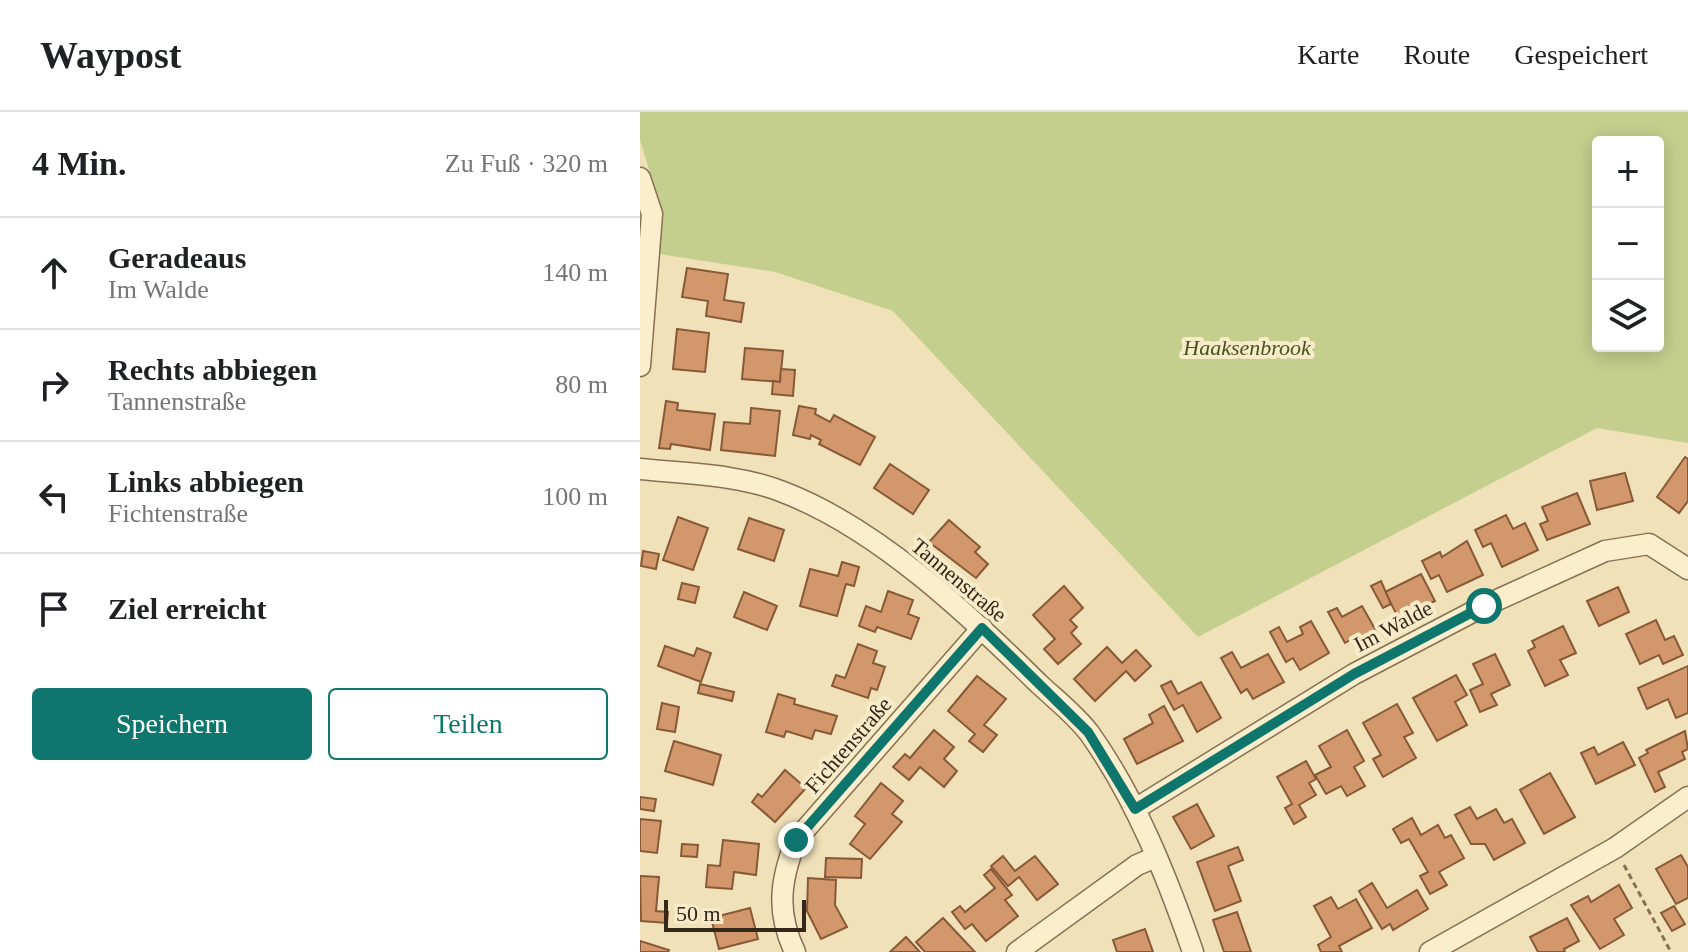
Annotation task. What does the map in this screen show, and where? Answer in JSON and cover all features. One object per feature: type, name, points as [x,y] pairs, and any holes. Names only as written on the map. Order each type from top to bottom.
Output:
[{"type":"street","points":[[640,178],[652,214],[640,366]]},
{"type":"street","name":"Tannenstraße","points":[[640,469],[743,479],[818,508],[884,549],[982,628],[1088,732],[1135,809],[1193,952]]},
{"type":"street","name":"Im Walde","points":[[1135,809],[1354,674],[1484,606],[1605,551],[1649,544],[1688,569]]},
{"type":"street","name":"Fichtenstraße","points":[[795,952],[783,927],[780,897],[784,870],[796,840],[982,628]]},
{"type":"street","points":[[1430,952],[1615,848],[1688,797]]},
{"type":"street","points":[[1017,952],[1137,865],[1156,857]]},
{"type":"path","points":[[1615,848],[1671,952]]},
{"type":"green space","name":"Haaksenbrook","points":[[640,112],[1688,112],[1688,443],[1597,428],[1198,637],[893,311],[775,272],[659,254],[659,202],[640,140]]},
{"type":"building","points":[[687,268],[728,274],[724,300],[744,303],[741,322],[706,316],[708,301],[682,297]]},
{"type":"building","points":[[677,329],[709,333],[705,372],[673,369]]},
{"type":"building","points":[[745,348],[783,351],[780,382],[742,379]]},
{"type":"building","points":[[781,369],[795,370],[793,396],[772,394],[773,381],[780,382]]},
{"type":"building","points":[[666,401],[678,403],[677,410],[715,414],[710,450],[671,444],[670,449],[659,448]]},
{"type":"building","points":[[799,406],[816,409],[815,414],[830,422],[834,415],[875,437],[860,465],[819,444],[821,440],[811,435],[810,439],[793,435]]},
{"type":"building","points":[[751,408],[780,411],[775,456],[721,450],[724,422],[750,424]]},
{"type":"building","points":[[1685,457],[1688,459],[1688,501],[1679,513],[1657,497]]},
{"type":"building","points":[[890,464],[929,490],[913,514],[874,488]]},
{"type":"building","points":[[1625,473],[1633,501],[1597,510],[1590,481]]},
{"type":"building","points":[[1577,493],[1590,524],[1547,540],[1540,524],[1548,521],[1542,507]]},
{"type":"building","points":[[1506,515],[1513,529],[1525,523],[1538,550],[1502,567],[1491,543],[1483,547],[1475,530]]},
{"type":"building","points":[[678,517],[708,528],[693,570],[663,560]]},
{"type":"building","points":[[749,518],[784,530],[774,561],[738,549]]},
{"type":"building","points":[[949,520],[980,547],[975,552],[988,564],[976,578],[929,542]]},
{"type":"building","points":[[1467,541],[1483,575],[1447,592],[1439,575],[1431,579],[1422,561],[1440,552],[1442,557]]},
{"type":"building","points":[[643,551],[659,554],[656,569],[641,566]]},
{"type":"building","points":[[842,562],[859,567],[854,586],[846,584],[837,616],[800,606],[810,569],[838,576]]},
{"type":"building","points":[[1421,574],[1435,601],[1399,619],[1385,592]]},
{"type":"building","points":[[1381,581],[1391,604],[1383,608],[1371,586]]},
{"type":"building","points":[[682,583],[699,587],[695,603],[678,599]]},
{"type":"building","points":[[1064,586],[1083,608],[1070,620],[1077,627],[1071,633],[1081,644],[1058,664],[1044,649],[1055,639],[1033,615]]},
{"type":"building","points":[[1618,587],[1629,612],[1599,626],[1587,601]]},
{"type":"building","points":[[888,591],[913,600],[908,614],[919,618],[911,639],[877,627],[875,632],[859,626],[866,606],[881,612]]},
{"type":"building","points":[[744,592],[777,606],[767,630],[734,617]]},
{"type":"building","points":[[1362,606],[1379,636],[1357,648],[1352,639],[1345,643],[1328,612],[1337,608],[1342,617]]},
{"type":"building","points":[[1656,620],[1665,640],[1674,636],[1683,655],[1663,664],[1659,655],[1640,664],[1626,634]]},
{"type":"building","points":[[1311,621],[1329,653],[1300,670],[1293,658],[1286,662],[1270,632],[1279,627],[1287,642],[1303,634],[1300,627]]},
{"type":"building","points":[[1563,626],[1576,653],[1560,660],[1568,675],[1545,686],[1528,651],[1535,647],[1532,641]]},
{"type":"building","points":[[858,644],[877,651],[873,663],[885,667],[877,690],[871,688],[868,698],[832,686],[836,675],[845,678]]},
{"type":"building","points":[[665,646],[694,656],[697,648],[711,653],[701,682],[658,666]]},
{"type":"building","points":[[1107,647],[1122,663],[1136,650],[1151,666],[1135,681],[1126,671],[1095,701],[1074,679]]},
{"type":"building","points":[[1232,652],[1241,668],[1268,654],[1284,682],[1253,699],[1247,689],[1241,693],[1221,658]]},
{"type":"building","points":[[1495,654],[1510,685],[1491,694],[1497,705],[1480,712],[1470,690],[1483,684],[1473,664]]},
{"type":"building","points":[[1688,666],[1688,713],[1676,718],[1668,699],[1647,709],[1638,688]]},
{"type":"building","points":[[1456,675],[1467,695],[1455,702],[1467,725],[1437,741],[1413,698]]},
{"type":"building","points":[[977,676],[1006,699],[984,725],[997,735],[983,752],[969,741],[975,734],[948,711]]},
{"type":"building","points":[[1171,681],[1178,694],[1201,682],[1221,718],[1197,732],[1183,705],[1174,710],[1161,686]]},
{"type":"building","points":[[700,684],[734,692],[732,701],[698,693]]},
{"type":"building","points":[[778,694],[795,699],[794,704],[837,716],[831,734],[815,730],[812,739],[786,731],[784,737],[766,732]]},
{"type":"building","points":[[662,703],[679,707],[675,732],[657,729]]},
{"type":"building","points":[[1397,704],[1413,733],[1404,737],[1416,758],[1383,777],[1373,759],[1381,755],[1363,723]]},
{"type":"building","points":[[1164,706],[1183,741],[1137,764],[1124,739],[1153,723],[1149,715]]},
{"type":"building","points":[[934,730],[954,747],[944,759],[957,771],[944,787],[920,767],[909,780],[893,767],[905,754],[910,758]]},
{"type":"building","points":[[1347,730],[1364,761],[1354,767],[1365,786],[1347,796],[1341,786],[1326,794],[1315,775],[1331,767],[1319,746]]},
{"type":"building","points":[[1685,731],[1688,749],[1682,752],[1685,759],[1658,772],[1665,787],[1655,792],[1639,758],[1648,753],[1646,750]]},
{"type":"building","points":[[674,741],[721,755],[713,785],[665,771]]},
{"type":"building","points":[[1623,742],[1635,765],[1596,784],[1581,753],[1594,747],[1598,755]]},
{"type":"building","points":[[1306,761],[1316,779],[1309,783],[1316,795],[1299,805],[1306,817],[1294,824],[1285,808],[1292,804],[1277,777]]},
{"type":"building","points":[[785,770],[806,788],[775,822],[752,802],[758,794],[762,797]]},
{"type":"building","points":[[1550,773],[1575,817],[1544,834],[1520,790]]},
{"type":"building","points":[[881,783],[903,801],[892,814],[902,822],[870,859],[850,844],[865,824],[855,816]]},
{"type":"building","points":[[640,797],[656,799],[654,811],[640,809]]},
{"type":"building","points":[[1197,804],[1214,836],[1191,849],[1173,817]]},
{"type":"building","points":[[1470,807],[1477,819],[1496,809],[1504,823],[1512,819],[1525,843],[1494,860],[1485,844],[1471,844],[1455,815]]},
{"type":"building","points":[[1412,818],[1421,835],[1438,825],[1445,838],[1451,835],[1464,858],[1439,872],[1447,885],[1430,894],[1420,876],[1428,872],[1409,839],[1401,843],[1393,829]]},
{"type":"building","points":[[640,819],[661,821],[657,853],[640,851]]},
{"type":"building","points":[[723,840],[759,844],[756,875],[734,872],[732,889],[706,887],[708,865],[720,866]]},
{"type":"building","points":[[682,844],[698,845],[697,857],[681,856]]},
{"type":"building","points":[[1238,847],[1243,860],[1228,866],[1241,901],[1215,911],[1197,862]]},
{"type":"building","points":[[1681,855],[1688,867],[1688,898],[1676,904],[1656,869]]},
{"type":"building","points":[[1003,856],[1015,871],[1035,856],[1058,884],[1037,900],[1019,877],[1008,886],[991,866]]},
{"type":"building","points":[[826,858],[862,859],[861,878],[825,877]]},
{"type":"building","points":[[991,869],[1012,895],[1005,900],[1018,916],[986,941],[972,924],[965,929],[952,912],[960,906],[965,912],[995,888],[984,875]]},
{"type":"building","points":[[640,876],[659,877],[656,911],[668,912],[667,923],[641,921]]},
{"type":"building","points":[[808,878],[836,880],[835,905],[847,927],[821,939],[807,911]]},
{"type":"building","points":[[1372,883],[1387,908],[1417,890],[1428,909],[1393,930],[1390,924],[1382,929],[1359,891]]},
{"type":"building","points":[[1619,885],[1632,908],[1614,919],[1624,935],[1600,949],[1571,905],[1588,896],[1591,902]]},
{"type":"building","points":[[1331,897],[1338,909],[1356,899],[1372,928],[1339,946],[1342,952],[1321,952],[1318,945],[1331,937],[1314,906]]},
{"type":"building","points":[[1674,906],[1685,924],[1672,931],[1661,913]]},
{"type":"building","points":[[750,908],[758,939],[719,949],[711,918]]},
{"type":"building","points":[[1237,912],[1251,952],[1224,952],[1213,920]]},
{"type":"building","points":[[943,918],[975,952],[925,952],[916,942]]},
{"type":"building","points":[[1567,918],[1579,941],[1564,949],[1565,952],[1538,952],[1530,937]]},
{"type":"building","points":[[1145,929],[1153,952],[1117,952],[1113,940]]},
{"type":"building","points":[[906,937],[920,952],[890,952]]},
{"type":"building","points":[[640,941],[669,950],[640,952]]},
{"type":"route","points":[[796,840],[982,628],[1088,732],[1135,809],[1354,674],[1484,606]]}]
